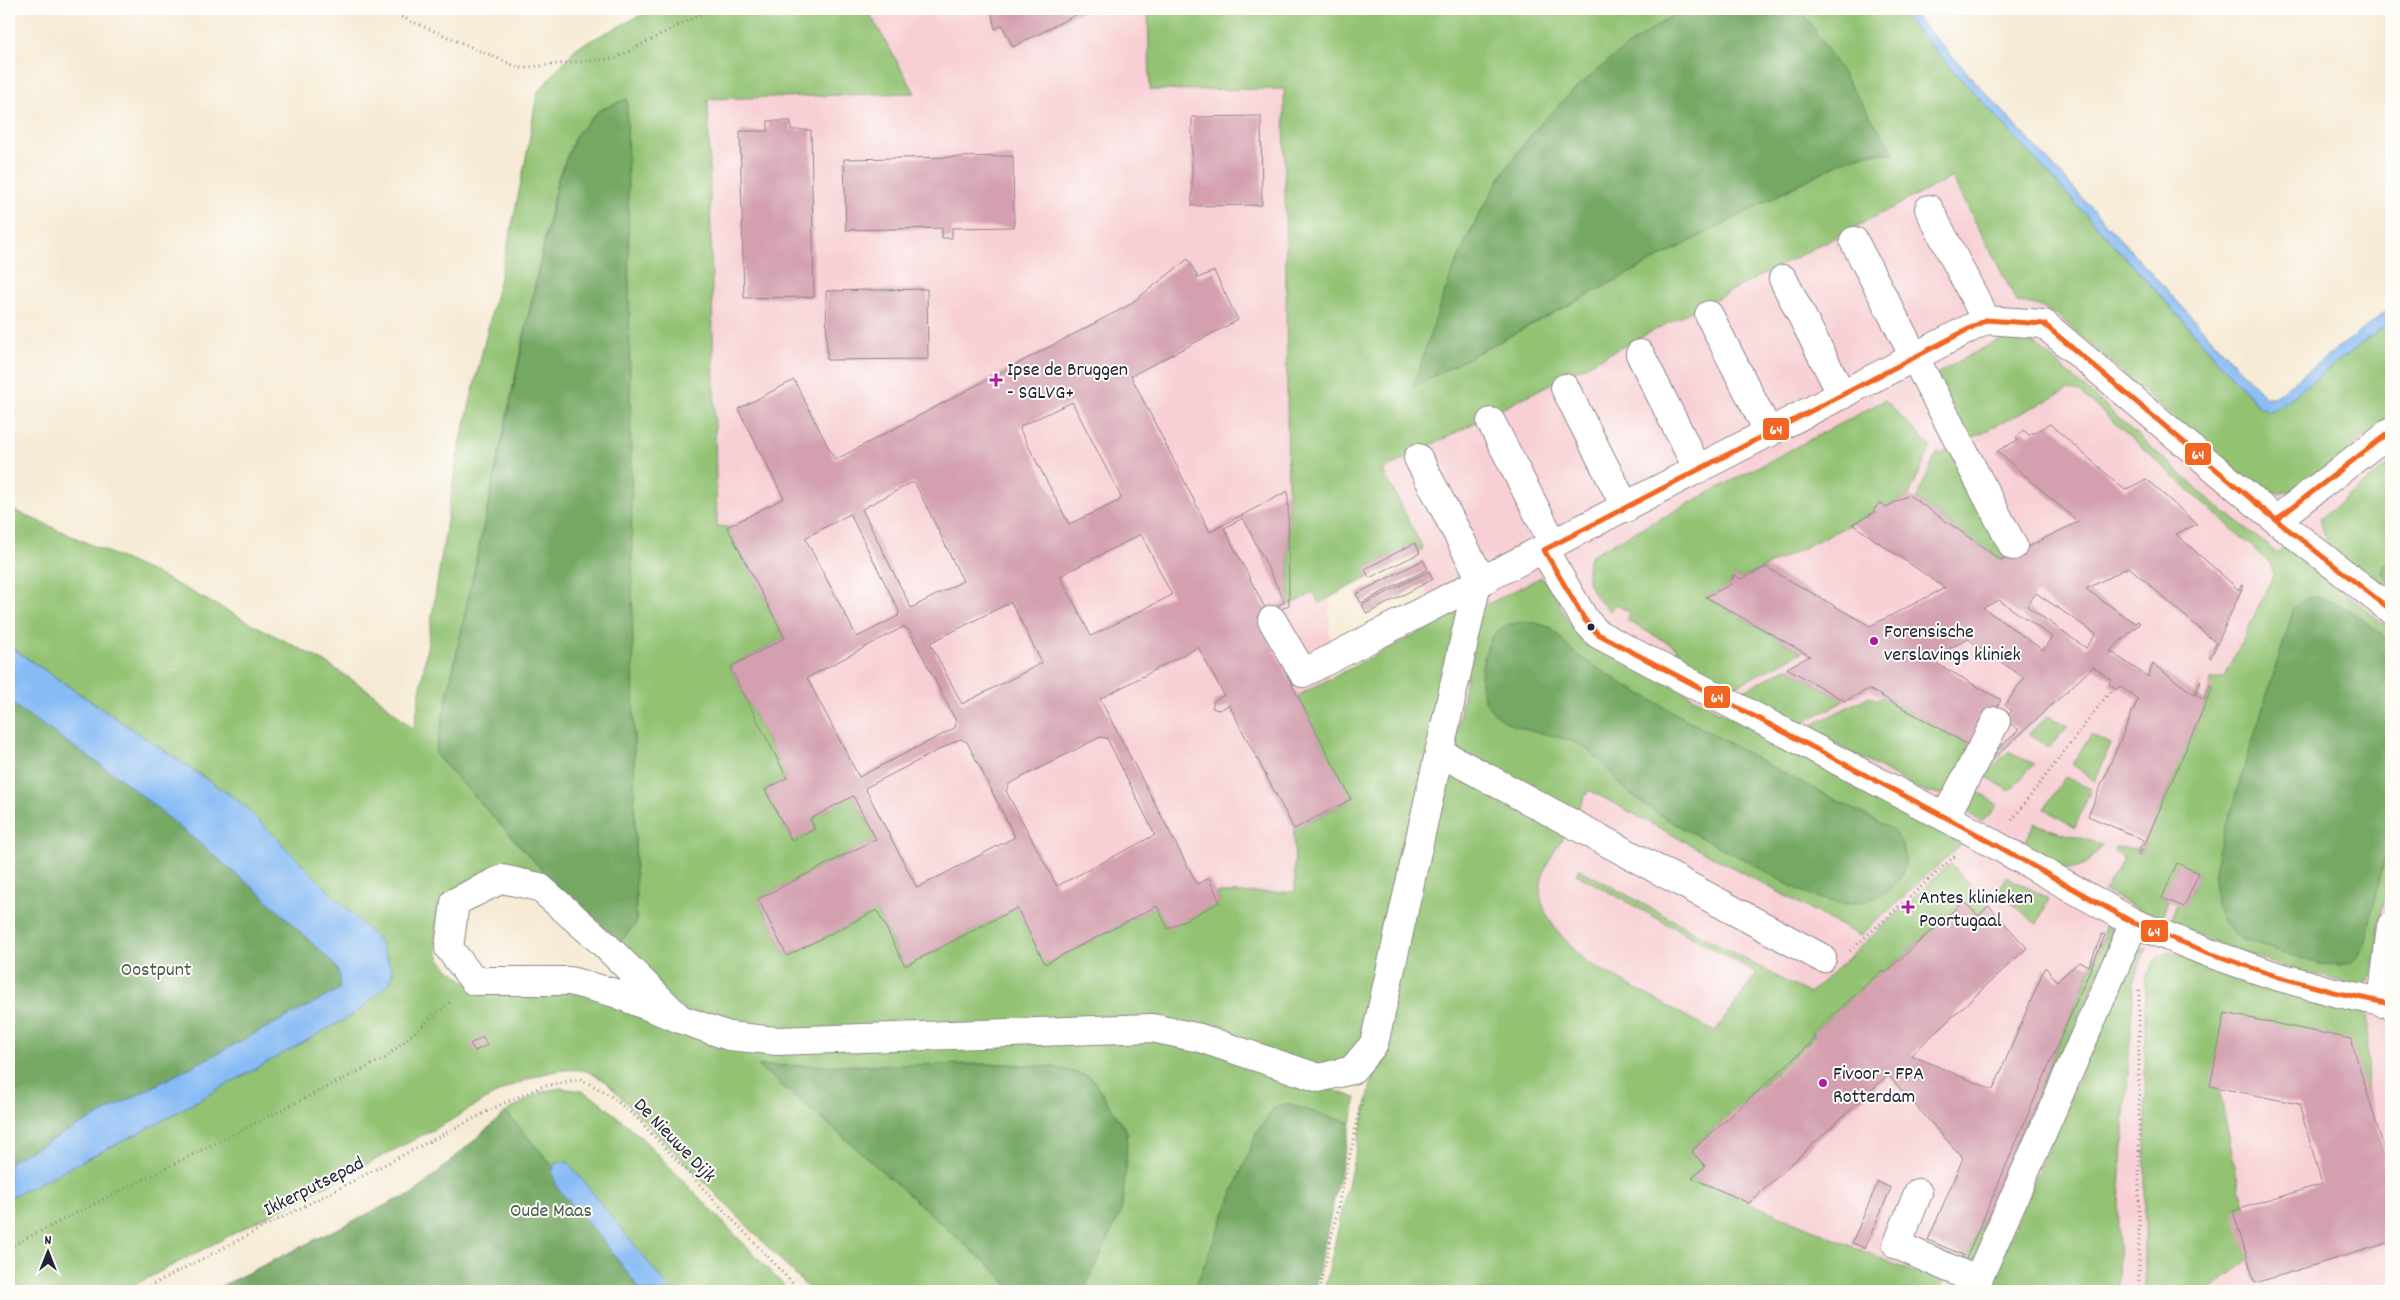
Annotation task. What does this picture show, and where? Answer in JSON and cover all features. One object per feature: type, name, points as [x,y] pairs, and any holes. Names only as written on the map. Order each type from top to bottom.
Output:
[{"type":"street","points":[[1929,209],[1986,320]]},
{"type":"street","points":[[1854,241],[2013,546]]},
{"type":"street","points":[[1783,279],[1842,395]]},
{"type":"street","points":[[1709,315],[1769,433]]},
{"type":"street","points":[[1272,620],[1303,673],[1549,548],[1986,320],[2044,324],[2276,520],[2391,610]]},
{"type":"street","points":[[1640,354],[1698,470]]},
{"type":"street","points":[[1565,388],[1626,508]]},
{"type":"street","points":[[1491,422],[1549,548],[1585,620],[1598,634],[1945,817],[2134,923],[2209,953],[2276,976],[2387,1004],[2391,927]]},
{"type":"street","points":[[2276,520],[2391,431]]},
{"type":"street","points":[[680,1020],[603,943],[539,887],[502,880],[455,902],[449,948],[474,981],[570,981],[615,993],[680,1020],[729,1036],[777,1041],[1152,1028],[1200,1038],[1319,1078],[1352,1070],[1374,1044],[1479,582],[1418,458]]},
{"type":"street","points":[[1945,817],[1996,722]]},
{"type":"street","points":[[1440,752],[1822,958]]},
{"type":"street","points":[[1918,1193],[1897,1245],[1975,1286],[2134,923]]},
{"type":"path","points":[[383,9],[520,68],[616,58],[710,9]]},
{"type":"path","points":[[1822,958],[1835,965],[1986,840],[2112,689]]},
{"type":"path","points":[[9,1247],[385,1058],[474,981]]},
{"type":"path","points":[[2139,982],[2139,1291]]},
{"type":"path","name":"De Nieuwe Dijk","points":[[500,1105],[541,1087],[580,1079],[608,1094],[635,1116],[800,1291]]},
{"type":"path","points":[[1319,1291],[1364,1092]]},
{"type":"path","name":"Ikkerputsepad","points":[[140,1291],[500,1105]]},
{"type":"shaded area","name":"Ipse de Bruggen - SGLVG+","points":[[743,9],[1326,9],[1330,707],[1364,802],[1347,1003],[717,1014],[655,53]]},
{"type":"shaded area","name":"Antes klinieken Poortugaal","points":[[1947,149],[2267,445],[2391,344],[2391,1291],[1455,1291],[1446,628],[1360,463]]},
{"type":"green space","points":[[653,9],[867,9],[915,93],[708,99],[717,526],[727,527],[785,638],[730,667],[787,778],[765,790],[792,841],[815,829],[810,819],[853,796],[876,839],[758,899],[787,956],[876,910],[905,966],[1017,908],[1046,964],[1157,906],[1168,928],[1220,902],[1216,893],[1295,892],[1294,829],[1350,800],[1297,696],[1460,611],[1363,1044],[1342,1060],[1312,1069],[1168,1023],[772,1035],[716,1027],[688,1015],[616,947],[636,923],[626,99],[598,111],[576,135],[557,180],[435,754],[569,899],[533,881],[504,873],[482,875],[470,879],[451,894],[443,904],[438,915],[436,941],[437,953],[441,960],[466,982],[490,992],[519,993],[577,990],[595,993],[630,1004],[698,1033],[730,1042],[775,1044],[1167,1037],[1357,1098],[1351,1123],[1286,1104],[1275,1107],[1256,1134],[1194,1291],[1083,1291],[1121,1212],[1126,1167],[1127,1132],[1091,1077],[1053,1067],[1004,1064],[759,1066],[832,1127],[1002,1277],[1011,1291],[811,1291],[605,1081],[584,1070],[564,1070],[528,1079],[493,1096],[446,1123],[123,1291],[9,1291],[9,678],[161,773],[367,960],[369,1000],[390,983],[393,972],[379,941],[240,802],[9,646],[9,508],[161,576],[325,662],[375,695],[414,730],[457,458],[510,235],[537,93],[576,48]]},
{"type":"green space","points":[[1148,9],[1683,9],[1613,58],[1581,86],[1523,148],[1498,182],[1477,219],[1459,258],[1414,386],[1843,161],[1872,153],[1893,153],[1801,9],[1897,9],[2169,305],[2259,407],[2281,405],[2391,321],[2391,414],[2322,472],[2293,490],[2271,493],[2252,486],[2056,314],[2036,305],[2017,302],[1952,177],[1383,470],[1423,549],[1419,551],[1414,543],[1365,569],[1369,577],[1319,603],[1314,593],[1289,605],[1284,89],[1150,90]]},
{"type":"green space","points":[[1683,9],[1801,9],[1894,153],[1872,153],[1843,161],[1413,387],[1453,270],[1480,213],[1522,146],[1576,88],[1617,54]]},
{"type":"green space","points":[[627,99],[636,923],[616,947],[435,754],[558,180],[576,135],[598,111]]},
{"type":"green space","points":[[2009,338],[2038,346],[2211,501],[2277,553],[2286,546],[2391,629],[2391,872],[2380,919],[2373,973],[2369,980],[2359,986],[2281,966],[2169,925],[2177,904],[2184,907],[2199,873],[2177,864],[2163,898],[2169,901],[2161,921],[2104,891],[2117,871],[2123,857],[2114,852],[2116,847],[2140,849],[2138,854],[2140,855],[2212,687],[2210,685],[2211,680],[2225,677],[2274,574],[2270,563],[2080,392],[2068,390],[1969,439],[1936,374],[1992,343]]},
{"type":"green space","points":[[1885,400],[1931,447],[1909,495],[1886,507],[1880,502],[1873,511],[1875,512],[1741,579],[1734,575],[1730,585],[1706,597],[1802,652],[1732,688],[1674,656],[1677,648],[1626,620],[1630,612],[1615,604],[1610,611],[1598,600],[1588,579],[1588,563],[1591,555]]},
{"type":"green space","points":[[1950,449],[2008,557],[2001,560],[1916,500],[1937,453],[1940,455]]},
{"type":"green space","points":[[2391,462],[2391,595],[2336,553],[2322,531],[2320,519]]},
{"type":"green space","points":[[2391,558],[2391,584],[2382,573],[2384,564]]},
{"type":"green space","points":[[1541,577],[1554,592],[1571,625],[1577,632],[1588,639],[1962,844],[1860,936],[1589,790],[1575,814],[1454,748],[1478,609]]},
{"type":"green space","points":[[2313,597],[2345,608],[2364,620],[2391,642],[2391,839],[2377,888],[2366,941],[2353,961],[2340,965],[2320,964],[2240,939],[2224,924],[2216,904],[2214,878],[2218,852],[2294,608],[2303,600]]},
{"type":"green space","points":[[1522,622],[1532,622],[1550,627],[1577,655],[1623,684],[1763,762],[1890,828],[1901,844],[1905,859],[1902,873],[1894,885],[1882,894],[1867,901],[1850,904],[1832,902],[1810,895],[1688,831],[1645,805],[1625,789],[1595,756],[1581,745],[1518,727],[1499,717],[1488,705],[1482,690],[1481,674],[1487,648],[1490,640],[1499,629]]},
{"type":"green space","points":[[1787,668],[1845,701],[1799,724],[1740,692]]},
{"type":"green space","points":[[1870,696],[1877,700],[1883,697],[1974,748],[1947,791],[1941,794],[1926,793],[1806,728]]},
{"type":"green space","name":"Oostpunt","points":[[9,702],[124,781],[263,896],[335,965],[340,977],[339,990],[9,1162]]},
{"type":"green space","points":[[2048,716],[2068,726],[2049,748],[2029,733]]},
{"type":"green space","points":[[2091,735],[2111,744],[2095,781],[2072,764]]},
{"type":"green space","points":[[2008,752],[2034,764],[2010,791],[1983,775]]},
{"type":"green space","points":[[1443,768],[1564,835],[1545,870],[1540,895],[1548,917],[1572,947],[1589,963],[1715,1032],[1757,973],[1576,874],[1579,869],[1809,994],[1950,864],[1989,905],[1978,916],[1964,901],[1885,972],[1882,970],[1812,1034],[1815,1037],[1690,1151],[1704,1166],[1691,1178],[1915,1273],[1918,1268],[1942,1280],[1942,1291],[1324,1291]]},
{"type":"green space","points":[[2065,777],[2091,789],[2075,827],[2044,809]]},
{"type":"green space","points":[[1970,787],[1998,805],[1982,822],[1968,811],[1966,804]]},
{"type":"green space","points":[[2035,823],[2051,830],[2102,844],[2083,865],[2074,869],[2066,868],[2024,844]]},
{"type":"green space","points":[[2006,876],[2049,899],[2037,924],[1997,891]]},
{"type":"green space","points":[[2107,922],[2112,929],[2113,940],[1974,1261],[1965,1261],[2105,936],[2102,934]]},
{"type":"green space","points":[[2147,948],[2137,969],[2134,981],[2119,1205],[2118,1291],[1986,1291],[2134,952]]},
{"type":"green space","points":[[2170,952],[2224,971],[2365,1012],[2368,1019],[2367,1101],[2216,1074],[2240,1191],[2258,1250],[2210,1291],[2145,1291],[2145,979],[2157,957]]},
{"type":"green space","points":[[2391,1034],[2391,1123],[2385,1066],[2387,1044]]},
{"type":"green space","points":[[1004,1064],[1053,1067],[1091,1077],[1127,1132],[1126,1167],[1121,1212],[1083,1291],[1011,1291],[1002,1277],[832,1127],[758,1066]]},
{"type":"green space","name":"Oude Maas","points":[[560,1088],[582,1091],[598,1100],[642,1138],[789,1291],[211,1291],[394,1201],[412,1195],[523,1131],[506,1112],[541,1092]]},
{"type":"green space","points":[[1286,1104],[1351,1123],[1314,1291],[1194,1291],[1256,1134],[1275,1107]]},
{"type":"green space","name":"Oude Maas","points":[[506,1112],[554,1167],[552,1173],[641,1291],[212,1291],[394,1201],[412,1195]]},
{"type":"water","points":[[1897,9],[1908,9],[1918,19],[2265,397],[2274,397],[2391,308],[2391,321],[2281,405],[2270,411],[2259,407],[2169,305]]},
{"type":"water","points":[[9,646],[240,802],[379,941],[393,972],[390,983],[356,1013],[145,1130],[9,1198],[9,1162],[339,990],[340,977],[335,965],[263,896],[124,781],[9,702]]},
{"type":"water","points":[[556,1162],[568,1162],[671,1291],[641,1291],[602,1239],[558,1189],[552,1173]]},
{"type":"building","points":[[991,9],[1087,9],[1013,47],[1002,25],[995,29]]},
{"type":"building","points":[[1261,116],[1262,205],[1192,206],[1192,117]]},
{"type":"building","points":[[768,121],[791,121],[791,130],[811,130],[814,297],[744,298],[740,131],[768,131]]},
{"type":"building","points":[[1013,156],[1014,227],[952,228],[952,238],[942,238],[942,228],[846,230],[844,159]]},
{"type":"building","points":[[1188,259],[1198,278],[1214,271],[1238,320],[1131,376],[1210,532],[1288,491],[1289,605],[1259,621],[1351,799],[1294,829],[1229,705],[1219,710],[1212,708],[1214,701],[1224,695],[1198,647],[1100,699],[1197,884],[1209,878],[1220,902],[1168,929],[1157,906],[1045,964],[1017,908],[905,966],[877,910],[787,956],[758,899],[876,839],[853,796],[810,819],[815,829],[792,841],[765,790],[787,778],[730,667],[785,638],[727,527],[784,498],[738,409],[794,380],[835,460],[1129,305]],"holes":[[[1072,402],[1121,497],[1119,501],[1069,524],[1020,430],[1021,426]],[[911,483],[915,483],[963,581],[911,608],[862,509]],[[850,514],[899,611],[898,616],[857,637],[805,538]],[[1243,518],[1285,602],[1267,612],[1224,528]],[[1141,534],[1172,595],[1091,636],[1060,576]],[[1011,602],[1042,663],[962,704],[930,643]],[[903,627],[909,630],[956,721],[955,728],[859,777],[807,678]],[[1100,737],[1107,738],[1155,835],[1057,886],[1006,791],[1009,784]],[[960,739],[967,742],[1015,837],[917,888],[865,788]]]},
{"type":"building","points":[[927,289],[928,359],[827,360],[826,291]]},
{"type":"building","name":"Forensische verslavings kliniek","points":[[2050,424],[2125,490],[2146,479],[2197,524],[2176,534],[2239,590],[2241,585],[2243,586],[2211,658],[2209,657],[2216,643],[2129,567],[2086,589],[2135,623],[2138,621],[2140,623],[2110,651],[2148,677],[2153,664],[2194,694],[2200,681],[2196,695],[2204,700],[2210,685],[2213,686],[2140,855],[2137,854],[2144,840],[2088,816],[2138,699],[2120,686],[2117,690],[2109,684],[2112,680],[2093,667],[1990,762],[1987,759],[2019,730],[2006,720],[2012,711],[2005,705],[2024,678],[1968,639],[1929,659],[2001,700],[1974,748],[1869,689],[1845,701],[1787,668],[1810,656],[1706,597],[1730,585],[1734,575],[1741,579],[1766,567],[1870,626],[1945,588],[1852,524],[1875,512],[1873,511],[1880,502],[1886,507],[1909,495],[2001,560],[2078,522],[1997,451],[2018,440],[2016,438],[2023,430],[2029,435]],"holes":[[[2036,593],[2096,634],[2086,648],[2027,606]],[[1999,600],[2052,637],[2043,650],[1983,608]]]},
{"type":"building","points":[[1415,543],[1420,553],[1369,578],[1365,569]]},
{"type":"building","points":[[1423,560],[1428,569],[1361,603],[1356,594]]},
{"type":"building","points":[[1429,571],[1433,579],[1367,614],[1362,605]]},
{"type":"building","points":[[2177,863],[2199,873],[2184,907],[2162,898]]},
{"type":"building","name":"Fivoor - FPA Rotterdam","points":[[1964,901],[1978,916],[1989,906],[2027,948],[1911,1055],[1993,1090],[2045,967],[2057,981],[2079,962],[2089,966],[2102,934],[2105,935],[1965,1261],[1962,1260],[1963,1255],[1928,1240],[1963,1158],[1888,1075],[1749,1203],[1692,1178],[1705,1166],[1692,1151],[1816,1038],[1812,1034],[1882,970],[1885,973]]},
{"type":"building","points":[[2225,1013],[2351,1039],[2389,1165],[2391,1164],[2391,1242],[2255,1283],[2233,1211],[2322,1184],[2299,1104],[2210,1086]]},
{"type":"building","points":[[483,1037],[487,1045],[475,1051],[470,1044]]},
{"type":"building","points":[[1878,1182],[1891,1188],[1865,1248],[1852,1243]]},
{"type":"transit line","name":"64","points":[[2391,610],[2276,520],[2044,324],[1986,320],[1544,550],[1585,620],[1598,634],[1962,826],[2134,923],[2209,953],[2276,976],[2334,992],[2391,1004]]},
{"type":"transit line","name":"64","points":[[2276,520],[2391,431]]},
{"type":"place","name":"Ipse de Bruggen - SGLVG+","points":[[996,380]]},
{"type":"place","name":"Forensische verslavings kliniek","points":[[1874,641]]},
{"type":"place","name":"Antes klinieken Poortugaal","points":[[1908,907]]},
{"type":"place","name":"Fivoor - FPA Rotterdam","points":[[1823,1083]]}]
